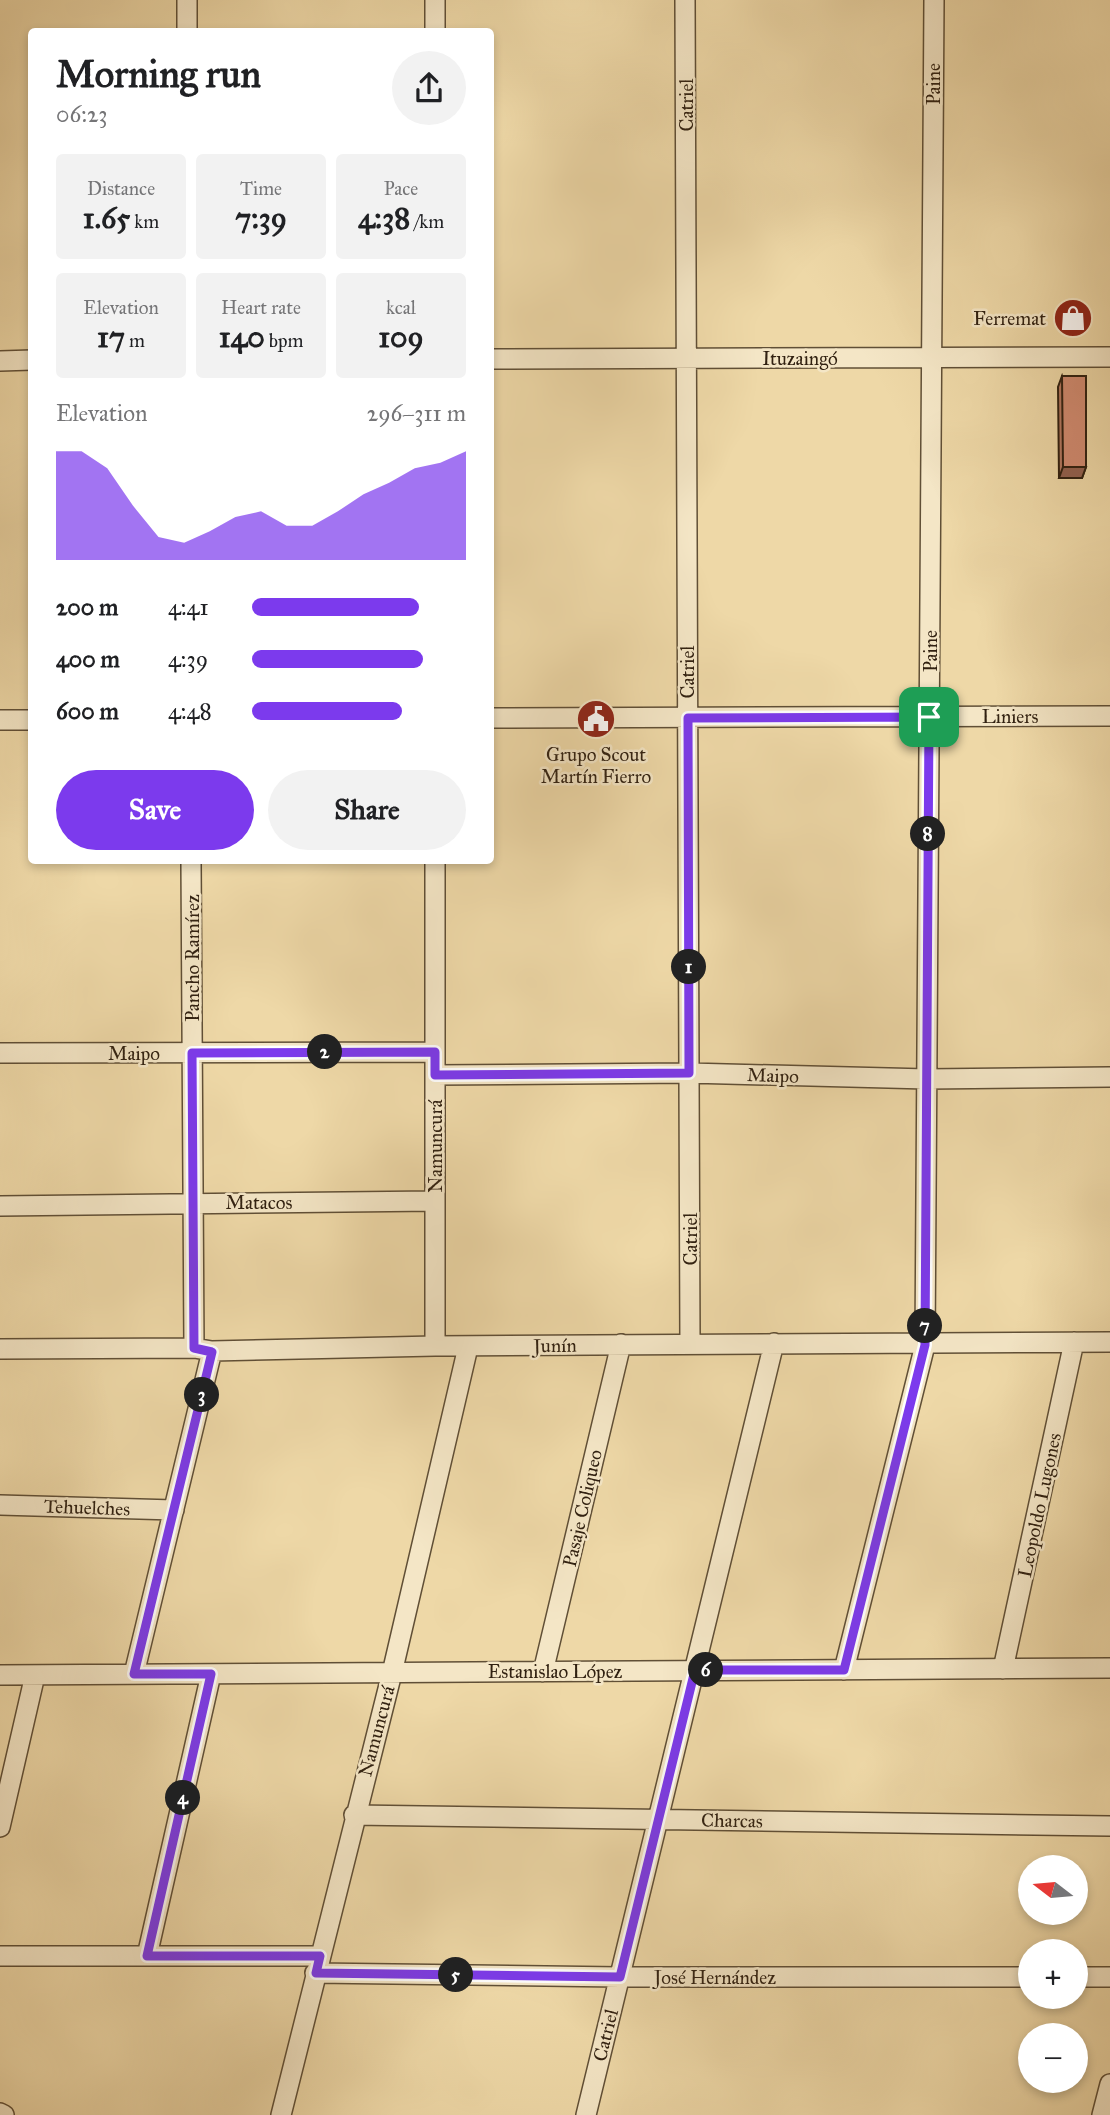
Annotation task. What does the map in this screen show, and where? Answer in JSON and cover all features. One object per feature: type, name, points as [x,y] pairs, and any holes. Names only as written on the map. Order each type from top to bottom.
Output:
[{"type":"street","points":[[187,0],[187,28]]},
{"type":"street","points":[[435,0],[435,28]]},
{"type":"street","name":"Catriel","points":[[685,0],[690,1344]]},
{"type":"street","name":"Paine","points":[[844,1670],[925,1345],[933,0]]},
{"type":"street","name":"Ituzaingó","points":[[494,359],[1110,357]]},
{"type":"street","points":[[0,360],[28,360]]},
{"type":"street","name":"Liniers","points":[[494,718],[1110,716]]},
{"type":"street","points":[[0,720],[28,720]]},
{"type":"street","name":"Pancho Ramírez","points":[[134,1674],[174,1510],[203,1350],[194,1203],[191,864]]},
{"type":"street","name":"Namuncurá","points":[[435,864],[435,1346]]},
{"type":"street","name":"Maipo","points":[[0,1053],[435,1052]]},
{"type":"street","name":"Maipo","points":[[435,1075],[689,1073],[927,1079],[1110,1077]]},
{"type":"street","name":"Matacos","points":[[0,1206],[434,1201]]},
{"type":"street","name":"Leopoldo Lugones","points":[[1003,1669],[1074,1342]]},
{"type":"street","name":"Junín","points":[[0,1349],[203,1350],[1110,1342]]},
{"type":"street","name":"Catriel","points":[[586,2115],[774,1343]]},
{"type":"street","name":"Pasaje Coliqueo","points":[[543,1672],[621,1345]]},
{"type":"street","name":"Namuncurá","points":[[281,2115],[354,1815],[392,1673],[468,1347]]},
{"type":"street","name":"Tehuelches","points":[[0,1505],[174,1510]]},
{"type":"street","name":"Estanislao López","points":[[0,1675],[1110,1668]]},
{"type":"street","points":[[147,1956],[211,1674]]},
{"type":"street","points":[[0,1827],[35,1675]]},
{"type":"street","name":"Charcas","points":[[354,1815],[1110,1826]]},
{"type":"street","name":"José Hernández","points":[[0,1956],[147,1956],[620,1977],[1018,1977]]},
{"type":"street","points":[[1088,1977],[1110,1977]]},
{"type":"street","points":[[1102,2115],[1110,2084]]},
{"type":"building","points":[[1062,376],[1086,376],[1086,467],[1063,467]]},
{"type":"place","name":"Ferremat","points":[[1073,318]]},
{"type":"place","name":"Grupo Scout Martín Fierro","points":[[596,719]]},
{"type":"route","points":[[929,717],[925,1345],[844,1670],[695,1670],[620,1977],[316,1973],[320,1956],[147,1956],[211,1674],[134,1674],[212,1352],[194,1348],[192,1053],[435,1052],[435,1075],[689,1073],[688,718],[929,717]]}]
